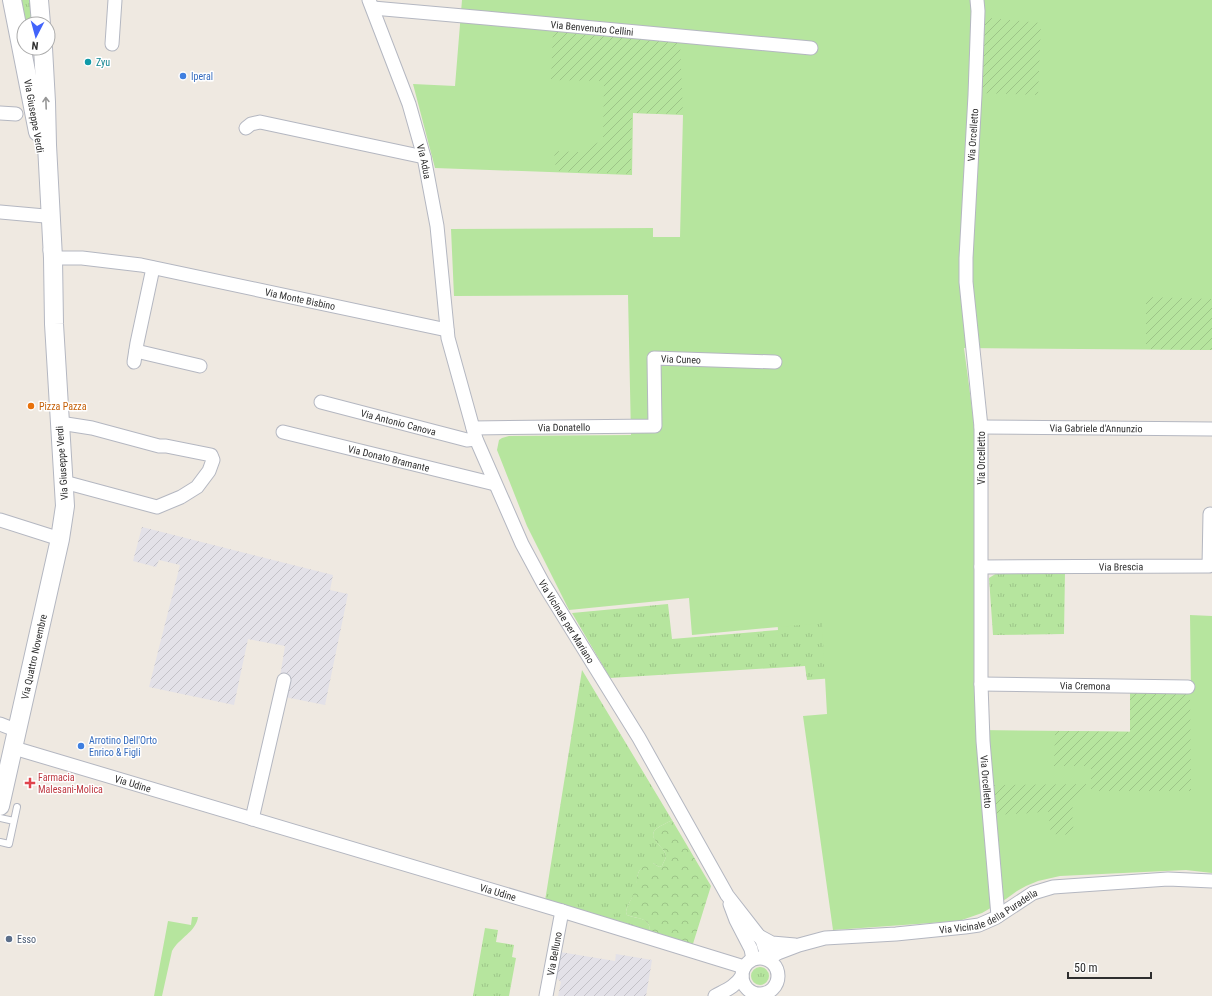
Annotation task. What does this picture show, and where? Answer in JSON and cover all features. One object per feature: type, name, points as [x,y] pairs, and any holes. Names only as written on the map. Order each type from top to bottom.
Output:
[{"type":"main road","points":[[39,0],[40,16]]},
{"type":"main road","name":"Via Giuseppe Verdi","points":[[13,5],[41,145],[51,309],[54,324]]},
{"type":"main road","name":"Via Giuseppe Verdi","points":[[40,56],[46,102],[47,145],[54,258],[54,324],[65,506]]},
{"type":"main road","name":"Via Quattro Novembre","points":[[9,806],[4,767],[16,739],[60,539],[65,506]]},
{"type":"street","points":[[112,44],[115,0]]},
{"type":"street","name":"Via Orcelletto","points":[[977,0],[978,12],[975,95],[966,282],[981,427],[981,684],[983,741],[998,916]]},
{"type":"street","name":"Via Benvenuto Cellini","points":[[371,4],[486,18],[811,48]]},
{"type":"street","name":"Via Adua","points":[[371,4],[409,104],[424,156],[437,226],[447,330]]},
{"type":"street","points":[[13,5],[17,16]]},
{"type":"street","points":[[0,113],[16,114]]},
{"type":"street","points":[[246,128],[251,124],[260,122],[424,156]]},
{"type":"street","points":[[0,212],[45,216]]},
{"type":"street","name":"Via Giuseppe Verdi","points":[[47,234],[49,237],[50,254],[54,258]]},
{"type":"street","name":"Via Monte Bisbino","points":[[54,258],[82,258],[154,268],[447,330]]},
{"type":"street","points":[[154,268],[135,357],[200,366]]},
{"type":"street","name":"Via Vicinale per Mariano","points":[[447,330],[474,433],[522,544],[544,583],[639,738],[727,895],[736,920],[752,937]]},
{"type":"street","name":"Via Cuneo","points":[[655,426],[654,358],[775,362]]},
{"type":"street","name":"Via Antonio Canova","points":[[321,402],[467,440],[474,433]]},
{"type":"street","points":[[60,423],[92,428],[159,446],[211,455],[213,460],[209,471],[197,487],[181,498],[157,507],[64,482]]},
{"type":"street","name":"Via Donatello","points":[[474,433],[655,426]]},
{"type":"street","name":"Via Gabriele d'Annunzio","points":[[981,427],[1212,429]]},
{"type":"street","name":"Via Donato Bramante","points":[[283,432],[495,484]]},
{"type":"street","name":"Via Brescia","points":[[981,567],[1209,566],[1210,514]]},
{"type":"street","points":[[0,520],[60,539]]},
{"type":"street","points":[[252,819],[284,680]]},
{"type":"street","name":"Via Cremona","points":[[981,684],[1188,687]]},
{"type":"street","name":"Via Udine","points":[[0,724],[16,739],[252,819],[746,967]]},
{"type":"street","name":"Via Vicinale della Puradella","points":[[767,959],[799,945],[825,938],[896,934],[970,927],[998,916],[1037,891],[1053,887],[1168,879],[1212,881]]},
{"type":"street","name":"Via Belluno","points":[[546,996],[562,911]]},
{"type":"street","points":[[752,937],[772,943],[799,945]]},
{"type":"street","points":[[752,937],[762,940],[767,959]]},
{"type":"street","points":[[718,995],[732,988],[738,983],[746,967],[751,949],[752,937]]},
{"type":"street","points":[[718,995],[736,990],[749,990],[767,994],[788,956],[799,945]]},
{"type":"street","points":[[746,967],[762,958],[767,959],[774,964],[780,996]]},
{"type":"street","points":[[746,967],[745,986],[749,990]]},
{"type":"lane","points":[[0,842],[9,844],[14,821],[9,806]]},
{"type":"lane","points":[[0,818],[14,821]]},
{"type":"shaded area","points":[[142,527],[333,575],[330,590],[348,594],[325,705],[285,697],[280,677],[285,646],[248,639],[234,705],[149,687],[180,565],[159,560],[156,567],[133,561]]},
{"type":"shaded area","points":[[560,952],[615,961],[616,954],[652,960],[646,996],[558,996],[561,982],[555,976]]},
{"type":"green space","points":[[17,0],[32,0],[33,16],[22,16]]},
{"type":"green space","points":[[462,0],[1212,0],[1212,350],[964,348],[975,431],[978,730],[1169,732],[1170,692],[1191,692],[1190,615],[1212,616],[1212,873],[1186,870],[1060,876],[1038,881],[1026,886],[982,913],[959,921],[833,930],[803,716],[827,714],[822,623],[692,635],[689,598],[569,610],[527,526],[497,450],[499,440],[509,436],[631,435],[628,295],[454,296],[451,229],[653,228],[653,237],[680,237],[683,115],[633,113],[632,175],[435,168],[413,84],[455,86]]},
{"type":"green space","points":[[979,17],[1041,23],[1038,95],[977,93]]},
{"type":"green space","points":[[553,30],[680,43],[683,114],[632,113],[631,174],[556,171],[554,151],[579,152],[603,140],[604,81],[551,80]]},
{"type":"green space","points":[[1146,297],[1212,299],[1212,350],[1146,349]]},
{"type":"green space","points":[[1065,572],[1064,634],[993,635],[989,578],[997,573]]},
{"type":"green space","points":[[775,592],[904,673],[807,680],[805,666],[610,678],[572,613],[668,604],[672,639],[778,630]]},
{"type":"green space","points":[[582,670],[672,820],[655,830],[653,834],[655,841],[664,850],[666,857],[662,866],[659,867],[653,863],[639,871],[635,892],[628,904],[626,912],[627,915],[646,921],[649,924],[650,934],[545,901]]},
{"type":"green space","points":[[1130,692],[1190,693],[1191,791],[1091,791],[1091,766],[1054,766],[1055,731],[1130,732]]},
{"type":"green space","points":[[1089,784],[1073,804],[1072,812],[1074,835],[1051,834],[1048,811],[995,815],[993,785]]},
{"type":"green space","points":[[672,820],[711,886],[692,947],[650,934],[649,924],[646,921],[627,915],[626,912],[641,868],[649,862],[659,867],[662,866],[666,857],[664,850],[655,841],[653,834],[655,830]]},
{"type":"green space","points":[[192,917],[198,917],[197,922],[191,931],[175,946],[172,951],[162,996],[154,996],[168,921],[191,925]]},
{"type":"green space","points":[[485,928],[498,930],[496,942],[514,945],[512,957],[516,958],[509,996],[473,996]]},
{"type":"green space","points":[[760,967],[766,970],[769,976],[766,982],[760,985],[754,982],[751,976],[754,970]]},
{"type":"place","name":"Zyu","points":[[88,62]]},
{"type":"place","name":"Iperal","points":[[183,76]]},
{"type":"place","name":"Pizza Pazza","points":[[31,406]]},
{"type":"place","name":"Arrotino Dell'Orto Enrico & Figli","points":[[81,746]]},
{"type":"place","name":"Farmacia Malesani-Molica","points":[[30,783]]},
{"type":"place","name":"Esso","points":[[9,939]]}]
